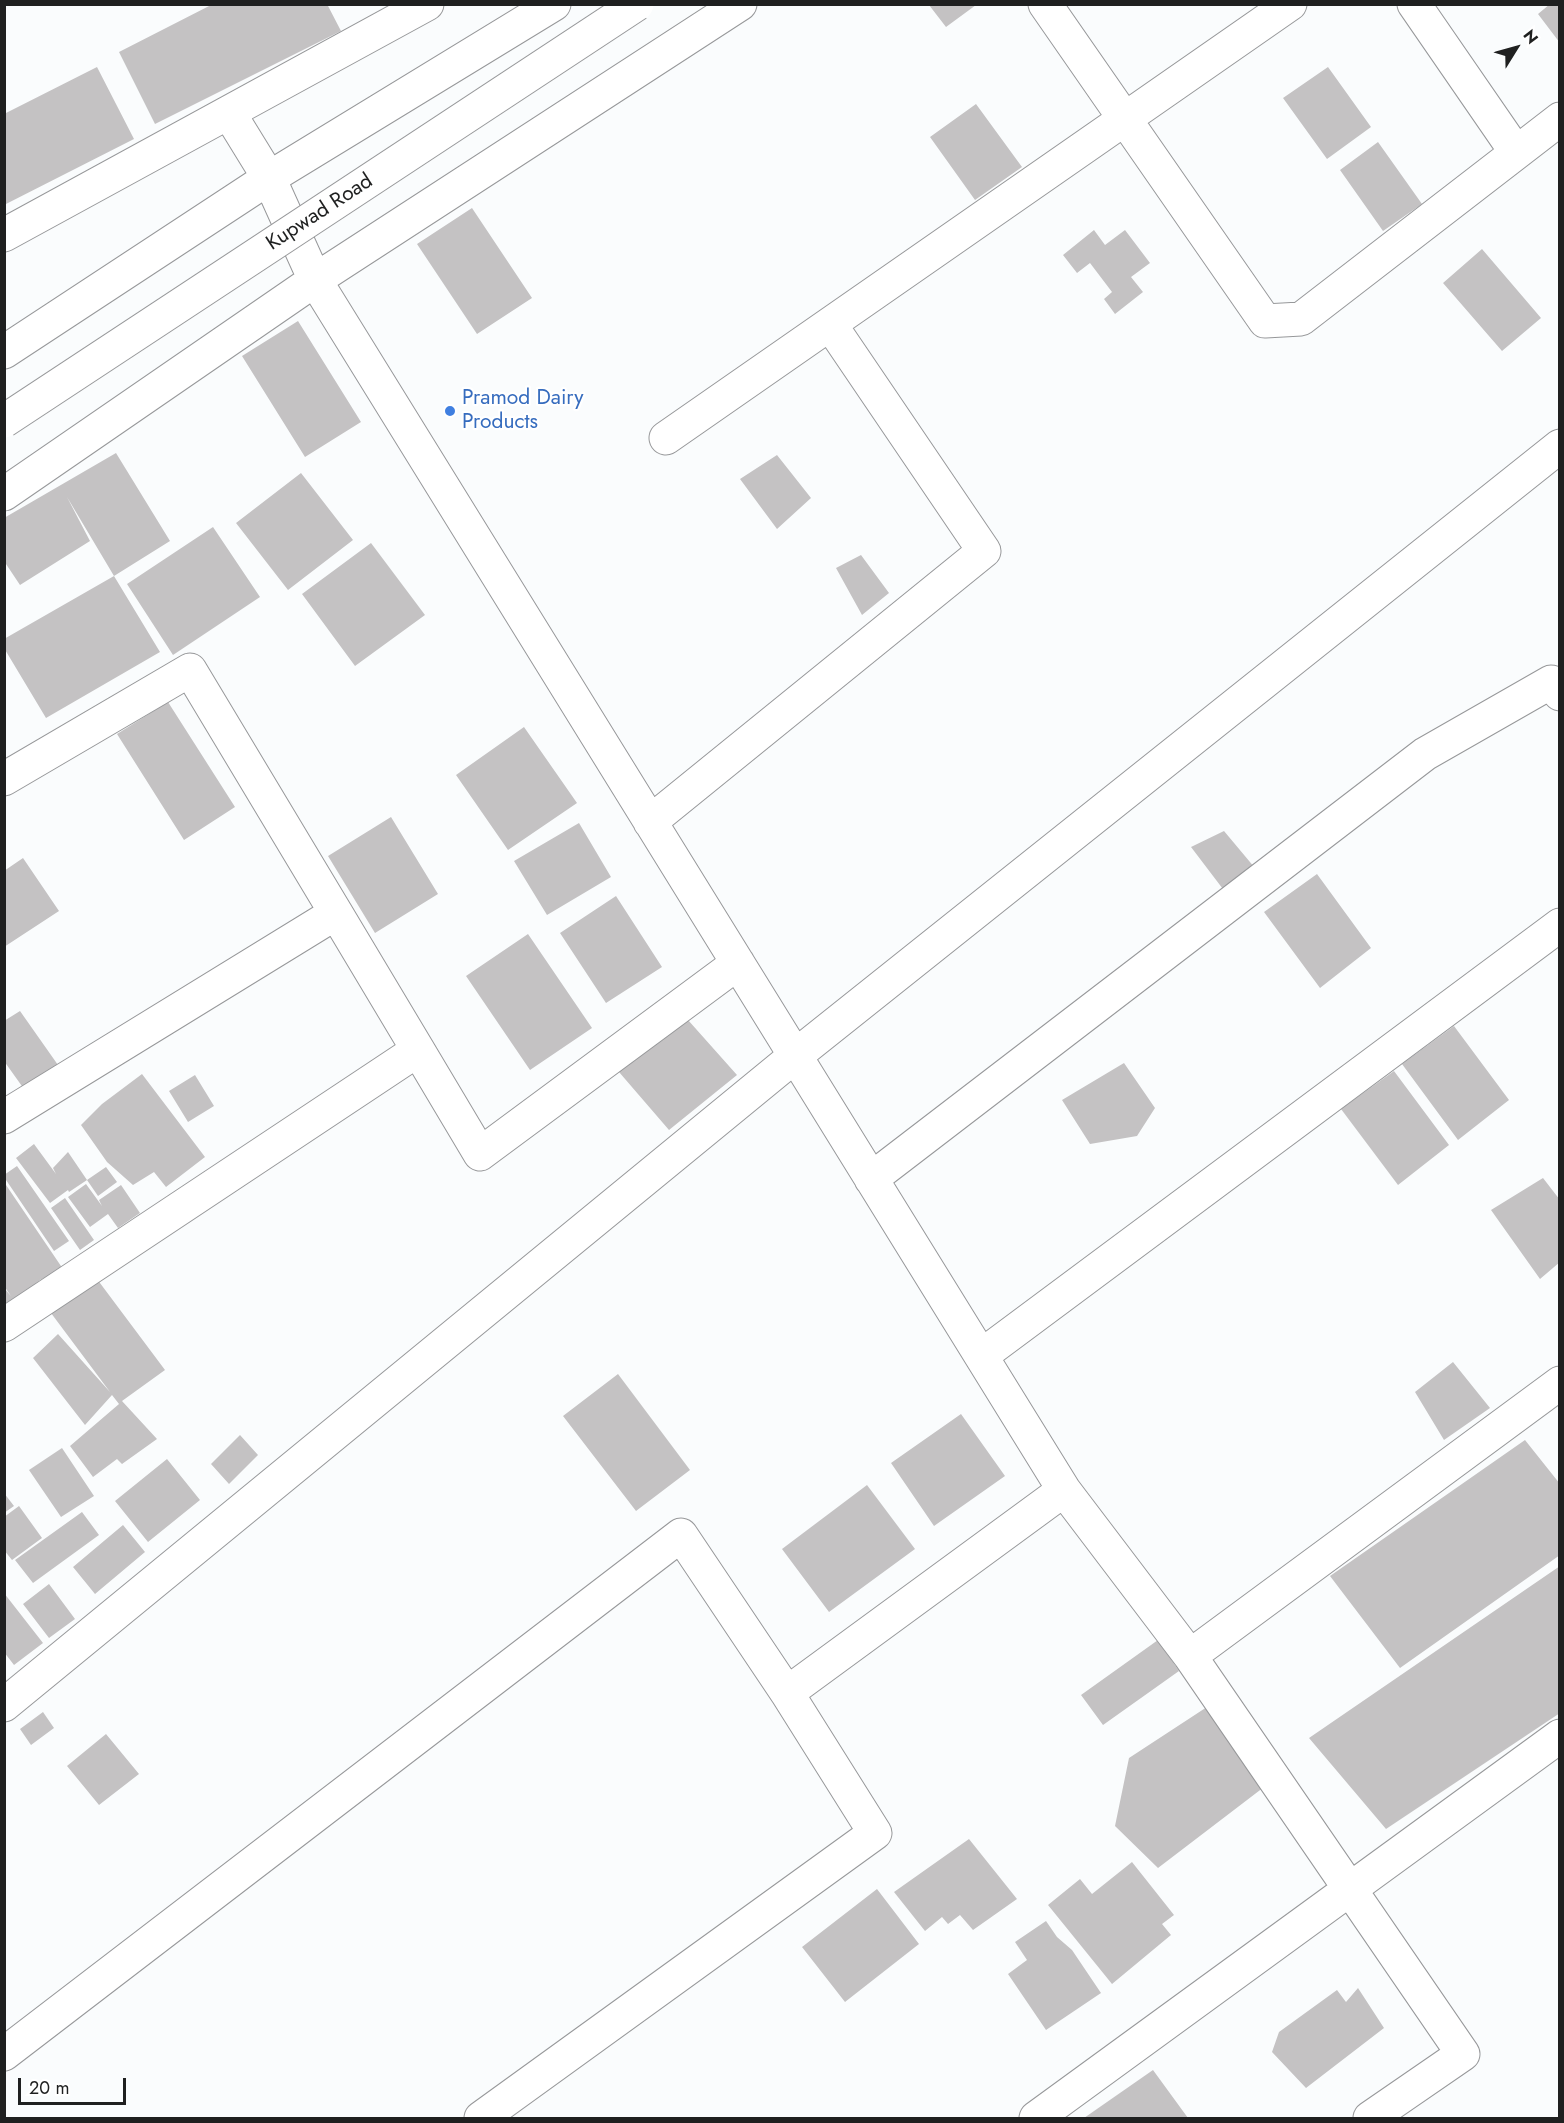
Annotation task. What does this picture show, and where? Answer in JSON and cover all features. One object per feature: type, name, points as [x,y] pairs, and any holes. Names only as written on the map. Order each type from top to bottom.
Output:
[{"type":"street","points":[[4,236],[427,4]]},
{"type":"street","points":[[4,352],[269,178],[554,4]]},
{"type":"street","name":"Kupwad Road","points":[[4,421],[637,4]]},
{"type":"street","points":[[4,494],[315,280],[740,4]]},
{"type":"street","points":[[1046,4],[1265,321],[1301,319],[1560,119]]},
{"type":"street","points":[[666,438],[1290,4]]},
{"type":"street","points":[[1414,4],[1516,152]]},
{"type":"street","points":[[229,113],[269,178],[315,280],[1064,1490],[1190,1656],[1462,2054],[1370,2118]]},
{"type":"street","points":[[650,822],[984,551],[831,324]]},
{"type":"street","points":[[4,1705],[795,1056],[1560,446]]},
{"type":"street","points":[[4,779],[190,670],[480,1154],[738,963]]},
{"type":"street","points":[[871,1179],[1425,754],[1551,682],[1560,694]]},
{"type":"street","points":[[4,1117],[336,913]]},
{"type":"street","points":[[981,1356],[1560,925]]},
{"type":"street","points":[[4,1325],[418,1050]]},
{"type":"street","points":[[1190,1656],[1560,1383]]},
{"type":"street","points":[[787,1693],[1064,1490]]},
{"type":"street","points":[[4,2054],[681,1535],[787,1693],[874,1833],[481,2118]]},
{"type":"street","points":[[1036,2118],[1560,1736]]},
{"type":"building","points":[[213,4],[327,4],[341,31],[155,124],[119,52]]},
{"type":"building","points":[[1550,4],[1560,4],[1560,43],[1538,14]]},
{"type":"building","points":[[929,5],[976,5],[946,27]]},
{"type":"building","points":[[97,67],[134,139],[4,205],[4,114]]},
{"type":"building","points":[[1328,67],[1371,127],[1327,159],[1283,98]]},
{"type":"building","points":[[976,104],[1022,167],[975,200],[930,137]]},
{"type":"building","points":[[1378,142],[1422,204],[1383,231],[1340,170]]},
{"type":"building","points":[[472,208],[532,298],[477,334],[417,244]]},
{"type":"building","points":[[1094,230],[1105,245],[1125,230],[1150,263],[1131,277],[1143,292],[1115,314],[1104,299],[1112,292],[1090,263],[1077,273],[1063,255]]},
{"type":"building","points":[[1482,249],[1541,318],[1502,351],[1443,283]]},
{"type":"building","points":[[298,321],[361,422],[305,457],[242,356]]},
{"type":"building","points":[[116,453],[170,541],[114,576],[67,497],[90,541],[20,585],[4,561],[4,518]]},
{"type":"building","points":[[777,455],[811,498],[777,529],[740,479]]},
{"type":"building","points":[[301,473],[353,540],[288,590],[236,523]]},
{"type":"building","points":[[213,527],[260,597],[173,655],[127,584]]},
{"type":"building","points":[[371,543],[425,615],[355,666],[302,594]]},
{"type":"building","points":[[861,555],[889,593],[862,615],[836,568]]},
{"type":"building","points":[[114,576],[160,652],[46,718],[4,648],[4,639]]},
{"type":"building","points":[[168,702],[235,807],[184,840],[117,734]]},
{"type":"building","points":[[524,727],[577,803],[508,850],[456,775]]},
{"type":"building","points":[[391,817],[438,894],[375,933],[328,856]]},
{"type":"building","points":[[579,823],[611,877],[547,915],[514,861]]},
{"type":"building","points":[[1224,831],[1260,874],[1229,897],[1191,847]]},
{"type":"building","points":[[23,858],[59,911],[4,947],[4,871]]},
{"type":"building","points":[[1317,874],[1371,948],[1320,988],[1264,912]]},
{"type":"building","points":[[616,896],[662,967],[606,1003],[560,933]]},
{"type":"building","points":[[528,934],[592,1028],[530,1070],[466,976]]},
{"type":"building","points":[[20,1011],[58,1065],[24,1089],[4,1061],[4,1021]]},
{"type":"building","points":[[688,1020],[737,1075],[669,1130],[619,1072]]},
{"type":"building","points":[[1454,1026],[1509,1100],[1458,1140],[1402,1064]]},
{"type":"building","points":[[1124,1063],[1155,1108],[1137,1136],[1090,1144],[1062,1100]]},
{"type":"building","points":[[1394,1071],[1449,1145],[1398,1185],[1341,1109]]},
{"type":"building","points":[[142,1074],[205,1157],[166,1187],[154,1172],[133,1185],[107,1162],[81,1125],[102,1104]]},
{"type":"building","points":[[195,1075],[214,1106],[188,1122],[169,1091]]},
{"type":"building","points":[[34,1144],[56,1174],[53,1168],[68,1152],[87,1180],[50,1203],[16,1158]]},
{"type":"building","points":[[17,1166],[69,1241],[54,1251],[4,1177]]},
{"type":"building","points":[[106,1167],[117,1182],[98,1196],[87,1180]]},
{"type":"building","points":[[1543,1178],[1560,1200],[1560,1262],[1540,1279],[1491,1210]]},
{"type":"building","points":[[4,1182],[63,1269],[40,1280],[4,1310],[4,1288],[11,1296],[4,1286]]},
{"type":"building","points":[[86,1184],[102,1206],[99,1200],[121,1185],[140,1213],[118,1228],[108,1214],[90,1227],[68,1197]]},
{"type":"building","points":[[65,1198],[94,1240],[80,1250],[51,1208]]},
{"type":"building","points":[[94,1275],[165,1370],[122,1401],[157,1439],[122,1464],[117,1459],[93,1477],[70,1446],[119,1404],[112,1395],[85,1425],[33,1358],[58,1334],[110,1392],[48,1309]]},
{"type":"building","points":[[1453,1362],[1490,1408],[1444,1440],[1415,1392]]},
{"type":"building","points":[[618,1374],[690,1470],[636,1511],[563,1416]]},
{"type":"building","points":[[961,1414],[1005,1476],[934,1526],[891,1463]]},
{"type":"building","points":[[240,1435],[258,1455],[229,1484],[211,1464]]},
{"type":"building","points":[[1525,1440],[1560,1484],[1560,1555],[1400,1668],[1330,1576]]},
{"type":"building","points":[[62,1448],[94,1496],[61,1517],[29,1470]]},
{"type":"building","points":[[167,1459],[200,1500],[148,1542],[115,1501]]},
{"type":"building","points":[[867,1485],[915,1549],[829,1612],[782,1549]]},
{"type":"building","points":[[4,1493],[14,1506],[4,1513]]},
{"type":"building","points":[[19,1506],[42,1538],[12,1560],[4,1550],[4,1517]]},
{"type":"building","points":[[82,1512],[99,1535],[33,1583],[15,1560]]},
{"type":"building","points":[[123,1525],[145,1552],[95,1594],[73,1567]]},
{"type":"building","points":[[1560,1566],[1560,1713],[1386,1829],[1309,1738]]},
{"type":"building","points":[[49,1584],[75,1619],[49,1638],[23,1604]]},
{"type":"building","points":[[4,1593],[43,1643],[14,1665],[4,1652]]},
{"type":"building","points":[[1158,1640],[1179,1671],[1103,1725],[1081,1695]]},
{"type":"building","points":[[1210,1705],[1268,1784],[1158,1868],[1115,1826],[1129,1758]]},
{"type":"building","points":[[43,1712],[54,1728],[31,1745],[20,1729]]},
{"type":"building","points":[[106,1734],[139,1774],[99,1805],[67,1766]]},
{"type":"building","points":[[969,1839],[1017,1899],[973,1930],[960,1915],[948,1924],[942,1917],[925,1931],[894,1892]]},
{"type":"building","points":[[1132,1862],[1174,1915],[1162,1924],[1171,1935],[1112,1984],[1048,1905],[1080,1879],[1092,1894]]},
{"type":"building","points":[[877,1889],[919,1944],[845,2002],[802,1947]]},
{"type":"building","points":[[1046,1921],[1057,1937],[1072,1950],[1101,1993],[1046,2030],[1008,1974],[1027,1960],[1015,1942]]},
{"type":"building","points":[[1358,1988],[1384,2028],[1306,2088],[1272,2052],[1279,2032],[1337,1990],[1346,2002]]},
{"type":"building","points":[[1153,2070],[1188,2118],[1084,2118]]},
{"type":"place","name":"Pramod Dairy Products","points":[[450,411]]}]
